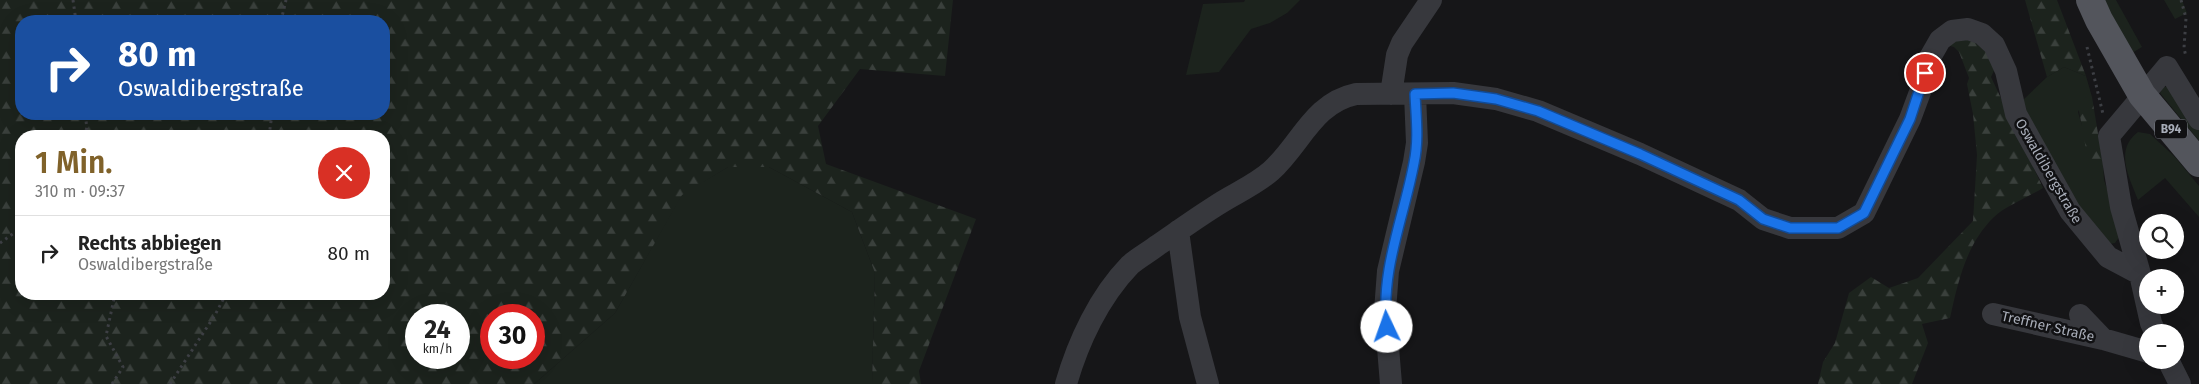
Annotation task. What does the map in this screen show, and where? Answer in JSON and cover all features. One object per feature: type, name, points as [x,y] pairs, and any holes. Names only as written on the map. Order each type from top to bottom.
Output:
[{"type":"main road","name":"B94","points":[[2090,0],[2103,28],[2142,95],[2199,163]]},
{"type":"street","points":[[1391,94],[1397,55],[1402,43],[1431,0]]},
{"type":"street","name":"Oswaldibergstraße","points":[[1066,384],[1081,342],[1096,312],[1111,288],[1131,264],[1228,197],[1255,184],[1273,170],[1324,108],[1341,97],[1356,94],[1453,93],[1496,99],[1538,111],[1640,154],[1739,200],[1763,219],[1790,228],[1838,228],[1864,213],[1910,119],[1923,84],[1928,61],[1940,40],[1952,31],[1968,29],[1982,34],[1994,45],[2006,71],[2016,114],[2070,211],[2108,257],[2139,273]]},
{"type":"street","points":[[2139,270],[2121,207],[2109,136],[2142,95],[2177,65],[2199,119]]},
{"type":"street","points":[[1391,384],[1385,311],[1388,271],[1417,143],[1415,94]]},
{"type":"street","points":[[1178,231],[1190,317],[1208,384]]},
{"type":"street","name":"Treffner Straße","points":[[1993,314],[2103,339],[2139,349]]},
{"type":"street","name":"Treffner Straße","points":[[2080,315],[2103,339]]},
{"type":"street","points":[[2172,369],[2180,384]]},
{"type":"path","points":[[73,0],[75,15]]},
{"type":"path","points":[[282,15],[286,0]]},
{"type":"path","points":[[2177,65],[2184,48],[2186,18],[2181,0]]},
{"type":"path","points":[[2085,39],[2109,136]]},
{"type":"path","points":[[0,242],[15,232]]},
{"type":"path","points":[[112,384],[123,367],[106,336],[114,300]]},
{"type":"path","points":[[170,384],[223,300]]},
{"type":"green space","points":[[0,0],[953,0],[945,76],[860,69],[818,126],[826,164],[976,219],[919,371],[921,384],[872,384],[875,273],[852,212],[769,167],[728,167],[682,195],[615,313],[534,384],[0,384]]},
{"type":"green space","points":[[1245,0],[1300,0],[1287,13],[1270,23],[1251,29],[1219,72],[1186,75],[1203,4],[1244,2]]},
{"type":"green space","points":[[2025,0],[2057,0],[2086,76],[2064,67],[2047,77]]},
{"type":"green space","points":[[2104,0],[2116,0],[2142,47],[2132,53]]},
{"type":"green space","points":[[2164,0],[2182,0],[2187,13],[2175,19]]},
{"type":"green space","points":[[1967,36],[1990,54],[1996,66],[1991,77],[2043,188],[1998,213],[1976,239],[1964,264],[1950,318],[1922,324],[1928,343],[1912,384],[1818,384],[1823,362],[1835,343],[1849,293],[1871,277],[1889,288],[1918,278],[1973,221],[1977,155],[1973,114],[1967,84],[1969,78],[1959,52],[1954,47],[1943,44]]},
{"type":"green space","points":[[2064,67],[2086,76],[2092,97],[2086,97],[2078,112],[2083,129],[2103,164],[2104,180],[2122,233],[2115,243],[2104,245],[2089,234],[2024,108],[2024,99],[2047,77]]},
{"type":"green space","points":[[2163,87],[2168,87],[2199,129],[2199,141],[2160,93]]},
{"type":"green space","points":[[2092,97],[2103,164],[2088,160],[2077,100]]},
{"type":"green space","points":[[2138,132],[2150,134],[2175,157],[2199,186],[2199,217],[2165,178],[2138,200],[2128,173],[2125,155],[2131,139]]},
{"type":"green space","points":[[728,167],[769,167],[852,212],[875,273],[872,384],[534,384],[615,313],[682,194]]},
{"type":"route","points":[[1387,327],[1385,311],[1388,271],[1417,143],[1415,94],[1453,93],[1496,99],[1538,111],[1640,154],[1739,200],[1763,219],[1790,228],[1838,228],[1864,213],[1910,119],[1923,84],[1925,73]]}]
